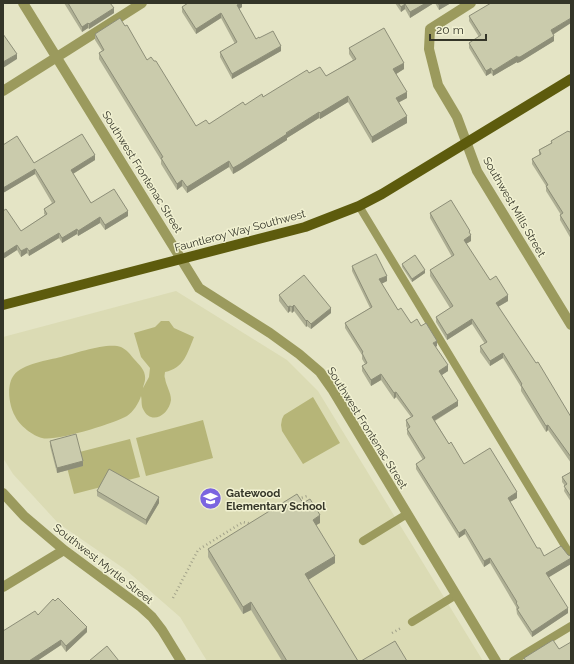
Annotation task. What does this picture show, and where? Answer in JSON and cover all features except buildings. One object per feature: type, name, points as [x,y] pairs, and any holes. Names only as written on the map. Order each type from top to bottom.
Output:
[{"type":"main road","name":"Fauntleroy Way Southwest","points":[[3,305],[305,227],[359,206],[382,194],[570,80]]},
{"type":"street","name":"Southwest Frontenac Street","points":[[23,3],[199,288],[270,333],[299,354],[320,372],[332,389],[496,661]]},
{"type":"street","points":[[3,91],[142,3]]},
{"type":"street","name":"Southwest Mills Street","points":[[471,3],[430,29],[429,49],[438,85],[458,117],[477,171],[571,325]]},
{"type":"street","name":"Southwest Myrtle Street","points":[[3,493],[24,516],[64,550],[141,607],[162,630],[181,661]]},
{"type":"street","points":[[3,587],[64,550]]},
{"type":"lane","points":[[359,206],[571,556]]},
{"type":"lane","points":[[363,541],[407,514]]},
{"type":"lane","points":[[412,622],[456,595]]},
{"type":"lane","points":[[513,661],[571,626]]},
{"type":"path","points":[[295,499],[307,496]]},
{"type":"path","points":[[173,598],[198,550],[243,522],[254,525]]},
{"type":"path","points":[[392,633],[404,626]]},
{"type":"shaded area","name":"Gatewood Elementary School","points":[[176,291],[287,360],[318,391],[483,661],[207,661],[180,617],[126,570],[58,523],[13,474],[3,458],[3,337]]},
{"type":"shaded area","points":[[161,321],[169,321],[174,328],[194,337],[181,364],[165,372],[166,384],[171,400],[170,405],[163,414],[155,418],[146,414],[142,407],[141,396],[137,404],[127,416],[71,435],[49,438],[42,438],[35,435],[27,430],[17,419],[11,407],[9,396],[10,384],[14,375],[29,365],[83,351],[108,346],[123,348],[144,371],[145,380],[143,388],[149,377],[150,368],[141,357],[134,333],[155,327]]},
{"type":"shaded area","points":[[313,397],[340,443],[303,464],[282,431],[281,425],[284,415]]},
{"type":"shaded area","points":[[203,420],[213,458],[146,476],[136,438]]},
{"type":"shaded area","points":[[130,439],[140,477],[74,494],[64,456]]},
{"type":"place","name":"Gatewood Elementary School","points":[[210,499]]}]
